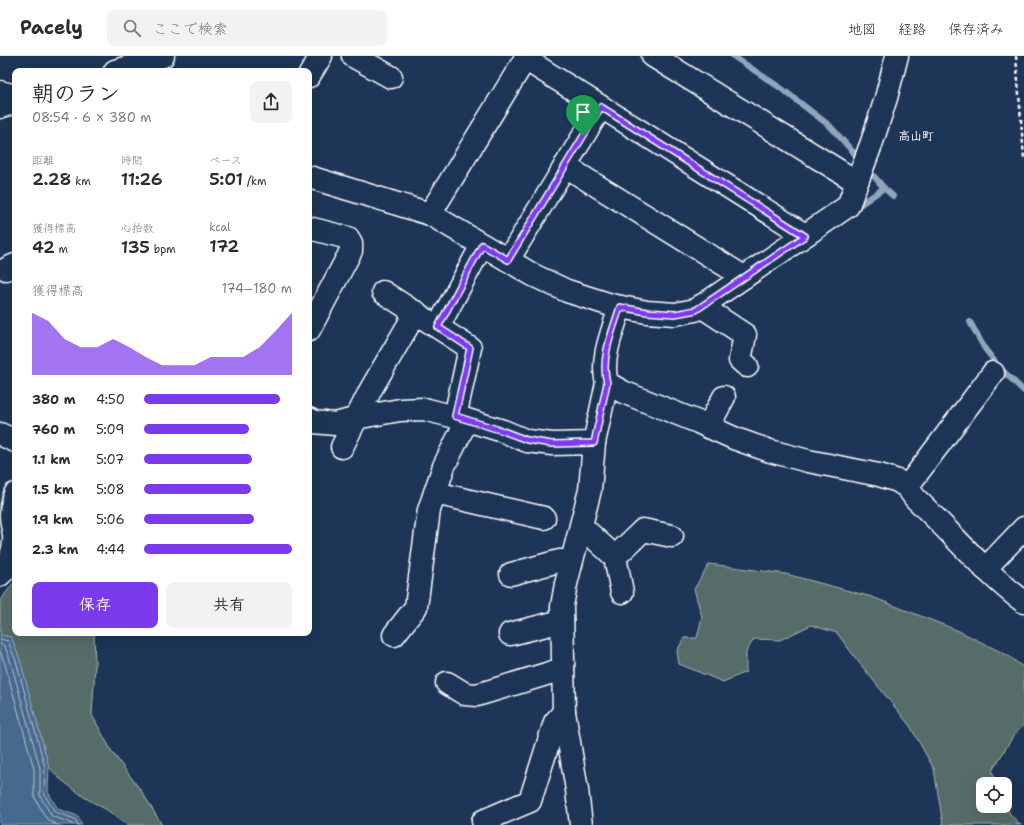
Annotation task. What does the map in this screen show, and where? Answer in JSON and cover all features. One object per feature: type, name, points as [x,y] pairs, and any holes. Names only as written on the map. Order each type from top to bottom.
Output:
[{"type":"street","points":[[125,68],[163,56]]},
{"type":"street","points":[[312,71],[321,56]]},
{"type":"street","points":[[353,56],[391,77]]},
{"type":"street","points":[[653,56],[857,182]]},
{"type":"street","points":[[312,178],[430,214],[533,275],[567,291],[620,307],[647,312],[675,314],[696,310],[848,206],[886,98],[897,56]]},
{"type":"street","points":[[430,214],[526,58],[805,236]]},
{"type":"street","points":[[0,92],[12,95]]},
{"type":"street","points":[[0,107],[12,103]]},
{"type":"street","points":[[508,260],[601,107]]},
{"type":"street","points":[[565,166],[744,277]]},
{"type":"street","points":[[312,229],[348,238],[352,243],[351,251],[312,324]]},
{"type":"street","points":[[438,327],[482,245]]},
{"type":"street","points":[[383,292],[470,348],[461,418],[429,510],[416,607],[394,635]]},
{"type":"street","points":[[701,306],[745,335],[740,360],[747,366]]},
{"type":"street","points":[[581,825],[577,790],[564,712],[562,606],[590,490],[594,443],[607,383],[605,374],[606,357],[620,307]]},
{"type":"street","points":[[342,447],[371,389],[416,312]]},
{"type":"street","points":[[907,487],[993,373]]},
{"type":"street","points":[[607,383],[623,392],[736,439],[770,451],[808,461],[879,475],[898,481],[907,487],[915,498],[985,569],[1006,589],[1024,602]]},
{"type":"street","points":[[708,427],[724,397]]},
{"type":"street","points":[[312,421],[335,424],[357,418],[400,410],[424,408],[503,431],[527,440],[552,444],[594,443]]},
{"type":"street","points":[[0,434],[12,440]]},
{"type":"street","points":[[435,493],[517,521],[544,518]]},
{"type":"street","points":[[12,503],[5,516],[12,532]]},
{"type":"street","points":[[581,526],[615,557],[622,592]]},
{"type":"street","points":[[985,569],[1024,528]]},
{"type":"street","points":[[615,557],[643,530],[672,536]]},
{"type":"street","points":[[0,575],[4,572],[12,556]]},
{"type":"street","points":[[512,574],[559,562],[572,561]]},
{"type":"street","points":[[510,634],[562,621]]},
{"type":"street","points":[[447,683],[465,694],[477,695],[563,669]]},
{"type":"street","points":[[483,821],[530,801],[555,722],[564,712]]},
{"type":"path","points":[[1016,56],[1024,158]]},
{"type":"green space","points":[[709,564],[786,574],[872,597],[959,631],[1009,656],[1024,668],[1024,724],[1012,738],[992,771],[994,777],[976,777],[976,813],[1010,813],[1021,825],[943,825],[934,769],[910,726],[837,633],[811,625],[780,640],[754,639],[746,652],[746,672],[723,682],[679,664],[677,651],[684,638],[697,638],[702,617],[694,589]]},
{"type":"green space","points":[[12,585],[12,636],[94,636],[95,667],[92,715],[112,752],[142,792],[162,825],[127,825],[107,810],[84,797],[59,778],[49,767],[20,660],[11,637],[0,635],[0,603]]},
{"type":"water","points":[[0,635],[11,637],[20,660],[49,767],[48,792],[58,809],[78,816],[82,825],[0,825]]},
{"type":"waterway","points":[[733,56],[782,89],[830,126],[861,161]]},
{"type":"waterway","points":[[867,168],[893,196]]},
{"type":"waterway","points":[[854,209],[884,188]]},
{"type":"waterway","points":[[970,322],[985,349],[1000,368],[1024,391]]},
{"type":"district","name":"高山町","points":[[916,136]]},
{"type":"route","points":[[601,107],[805,236],[696,310],[675,314],[647,312],[620,307],[606,357],[605,374],[607,383],[594,443],[552,444],[527,440],[455,416],[470,348],[438,327],[482,245],[508,260],[583,136],[601,107]]}]
